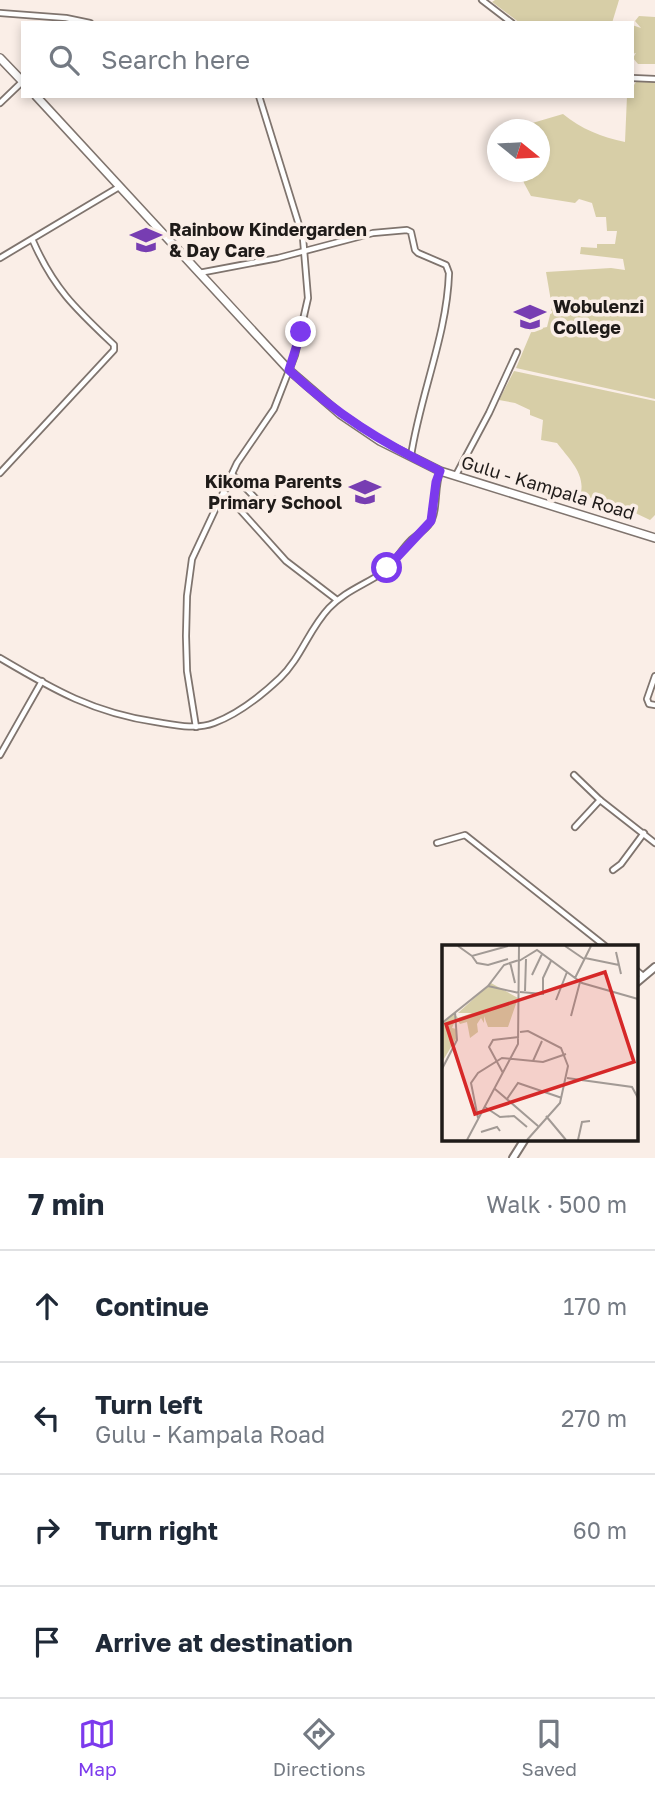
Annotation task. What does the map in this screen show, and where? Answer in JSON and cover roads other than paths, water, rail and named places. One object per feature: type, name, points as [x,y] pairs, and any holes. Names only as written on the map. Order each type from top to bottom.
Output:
[{"type":"main road","points":[[0,58],[21,80]]},
{"type":"main road","name":"Gulu - Kampala Road","points":[[38,98],[289,370],[334,409],[380,441],[440,471],[655,538]]},
{"type":"street","points":[[482,0],[509,21]]},
{"type":"street","points":[[0,13],[80,21]]},
{"type":"street","points":[[634,78],[655,79]]},
{"type":"street","points":[[0,103],[21,84]]},
{"type":"street","points":[[196,727],[187,671],[187,596],[192,559],[232,474],[274,409],[307,310],[305,251],[260,98]]},
{"type":"street","points":[[0,258],[33,241],[119,187]]},
{"type":"street","points":[[199,274],[373,233],[407,230],[411,232],[418,253],[449,268],[449,282],[438,340],[419,412],[411,456]]},
{"type":"street","points":[[0,473],[114,350],[114,345],[61,293],[44,268],[33,241]]},
{"type":"street","points":[[455,476],[517,352]]},
{"type":"street","points":[[0,658],[87,706],[113,714],[196,727],[215,723],[248,704],[281,677],[299,656],[324,613],[337,600],[387,568],[429,524],[440,471]]},
{"type":"street","points":[[232,474],[262,505],[269,506],[275,500]]},
{"type":"street","points":[[224,492],[286,561],[337,600]]},
{"type":"street","points":[[655,676],[647,702],[655,705]]},
{"type":"street","points":[[0,755],[42,681]]},
{"type":"street","points":[[574,775],[600,800],[655,843]]},
{"type":"street","points":[[575,827],[600,800]]},
{"type":"street","points":[[613,870],[621,864],[643,833]]},
{"type":"street","points":[[437,844],[465,835],[605,945]]},
{"type":"street","points":[[638,981],[655,967]]},
{"type":"street","points":[[638,972],[643,976]]},
{"type":"street","points":[[513,1158],[524,1140]]},
{"type":"place","name":"Rainbow Kindergarden & Day Care","points":[[146,240]]},
{"type":"place","name":"Wobulenzi College","points":[[530,317]]},
{"type":"place","name":"Kikoma Parents Primary School","points":[[365,492]]}]
